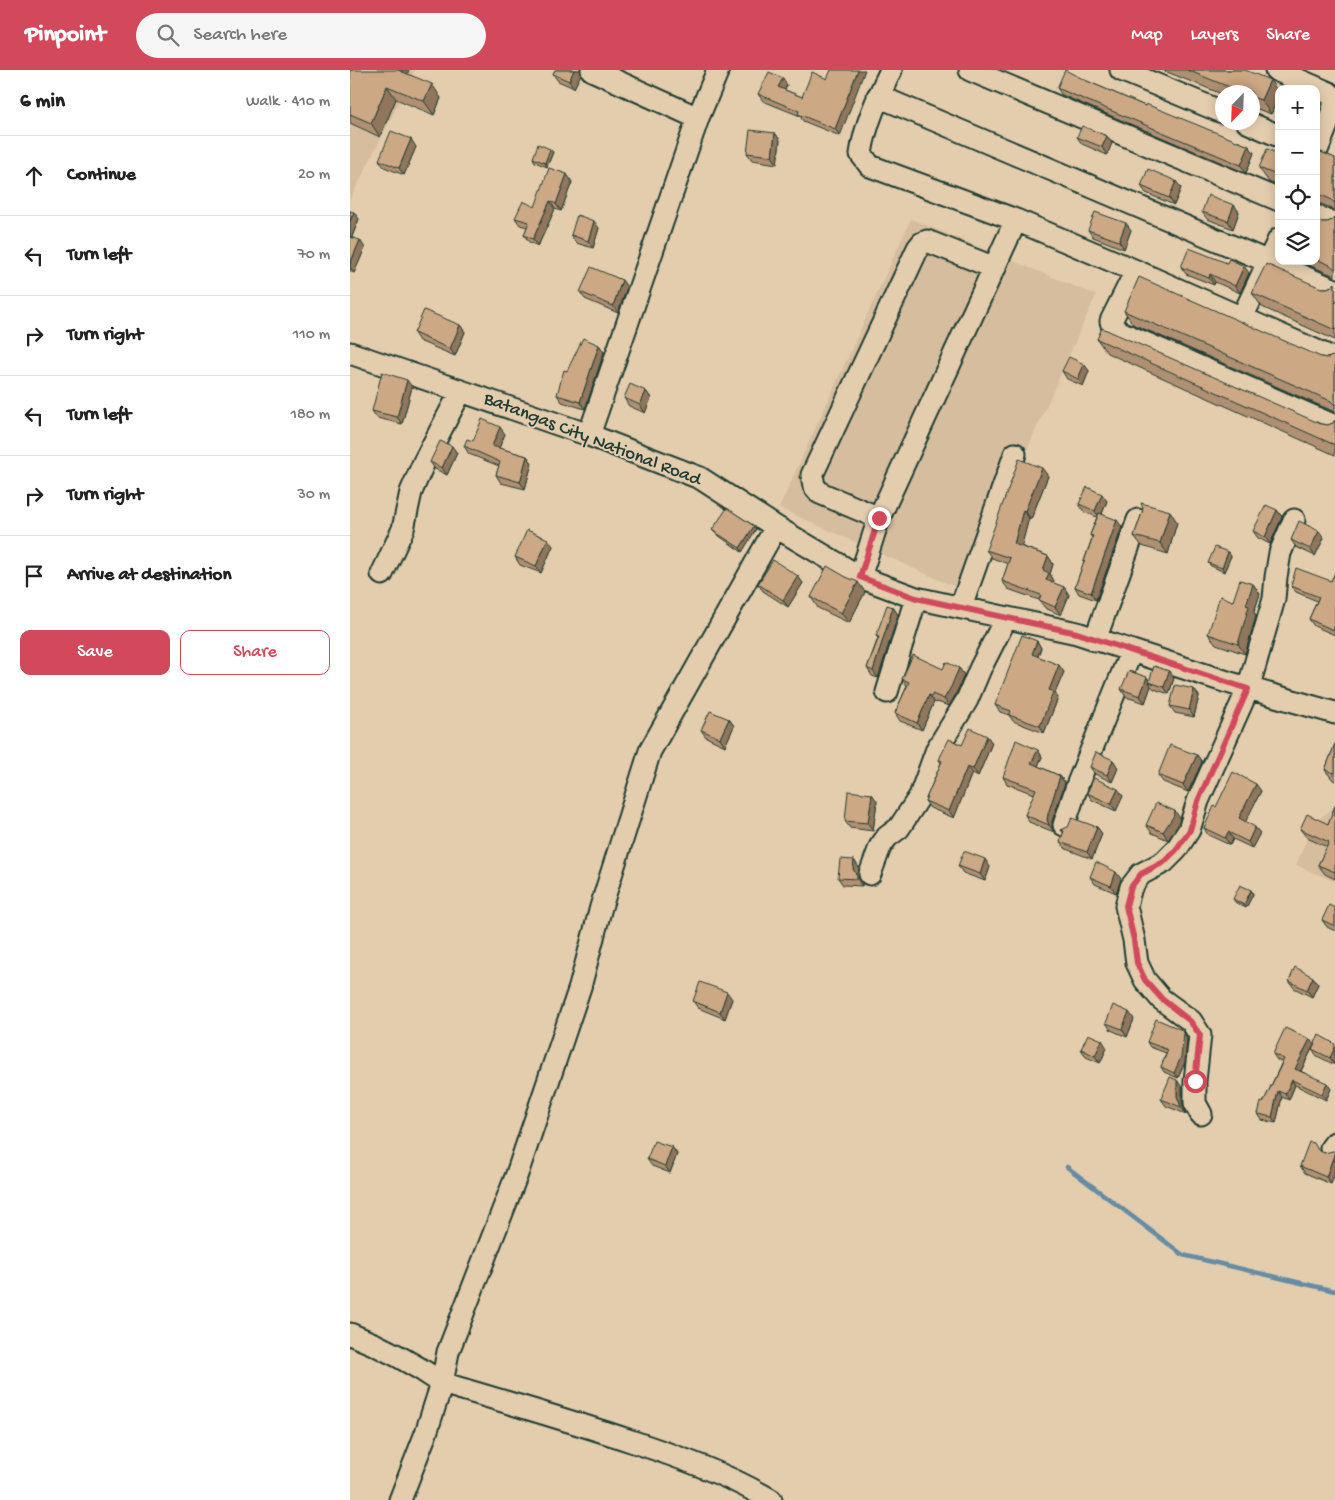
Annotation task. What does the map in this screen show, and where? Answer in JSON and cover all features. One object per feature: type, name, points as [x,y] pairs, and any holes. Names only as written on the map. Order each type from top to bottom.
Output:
[{"type":"street","points":[[592,70],[698,118]]},
{"type":"street","points":[[589,435],[698,118],[718,70]]},
{"type":"street","points":[[891,70],[878,96],[863,141],[861,154],[870,166],[1016,220],[1335,359]]},
{"type":"street","points":[[970,70],[1275,198]]},
{"type":"street","points":[[1122,70],[1215,109]]},
{"type":"street","points":[[1276,70],[1329,92],[1334,100],[1321,154]]},
{"type":"street","points":[[878,96],[1335,290]]},
{"type":"street","points":[[1260,127],[1275,134]]},
{"type":"street","points":[[1320,218],[1335,224]]},
{"type":"street","points":[[860,577],[879,518],[1016,220]]},
{"type":"street","points":[[879,518],[820,494],[814,486],[812,475],[922,243],[928,241],[995,268]]},
{"type":"street","points":[[1242,318],[1275,248]]},
{"type":"street","points":[[1136,271],[1112,321],[1113,328],[1335,426]]},
{"type":"street","name":"Batangas City National Road","points":[[350,353],[589,435],[700,478],[776,527],[860,577],[916,598],[1077,633],[1248,689],[1335,713]]},
{"type":"street","points":[[382,574],[403,529],[411,492],[424,462],[461,391]]},
{"type":"street","points":[[961,607],[1015,454]]},
{"type":"street","points":[[1096,640],[1138,520]]},
{"type":"street","points":[[1201,1114],[1195,1103],[1195,1081],[1200,1035],[1190,1021],[1162,999],[1145,980],[1137,963],[1126,906],[1131,887],[1141,874],[1164,862],[1176,850],[1190,830],[1198,801],[1248,689],[1274,599],[1280,553],[1294,520]]},
{"type":"street","points":[[400,1500],[426,1434],[442,1383],[448,1352],[517,1174],[580,988],[601,907],[650,751],[776,527]]},
{"type":"street","points":[[887,692],[916,598]]},
{"type":"street","points":[[870,874],[880,847],[887,837],[899,828],[920,796],[937,749],[967,700],[980,669],[1006,618]]},
{"type":"street","points":[[1064,825],[1078,783],[1131,652]]},
{"type":"street","points":[[350,1334],[379,1345],[442,1383],[577,1423],[679,1457],[754,1490],[771,1500]]},
{"type":"shaded area","points":[[350,70],[415,70],[350,200]]},
{"type":"shaded area","points":[[911,219],[1096,295],[964,591],[779,508]]},
{"type":"shaded area","points":[[1335,806],[1335,882],[1296,865],[1313,824]]},
{"type":"building","points":[[350,70],[398,70],[432,84],[424,101],[387,86],[371,123],[350,114]]},
{"type":"building","points":[[555,70],[574,70],[569,81],[553,74]]},
{"type":"building","points":[[831,70],[858,70],[835,129],[798,114],[799,111],[758,94],[769,72],[783,78],[778,87],[802,97],[812,72],[827,79]]},
{"type":"building","points":[[1065,70],[1145,106],[1146,104],[1249,146],[1241,165],[1057,88]]},
{"type":"building","points":[[1187,70],[1245,70],[1270,80],[1261,100],[1260,85],[1224,85]]},
{"type":"building","points":[[1082,126],[1107,136],[1102,147],[1077,137]]},
{"type":"building","points":[[750,130],[775,133],[772,156],[747,153]]},
{"type":"building","points":[[391,131],[411,139],[399,168],[379,160]]},
{"type":"building","points":[[538,144],[550,149],[545,163],[533,158]]},
{"type":"building","points":[[1267,149],[1275,152],[1275,175],[1259,168]]},
{"type":"building","points":[[1320,152],[1335,158],[1335,203],[1320,195]]},
{"type":"building","points":[[549,168],[567,174],[556,204],[550,201],[533,239],[524,235],[529,222],[515,218],[523,201],[535,207]]},
{"type":"building","points":[[1148,169],[1176,181],[1169,198],[1141,186]]},
{"type":"building","points":[[1208,195],[1234,205],[1228,221],[1202,212]]},
{"type":"building","points":[[350,211],[354,212],[350,221]]},
{"type":"building","points":[[1095,212],[1126,223],[1119,241],[1088,230]]},
{"type":"building","points":[[577,215],[594,221],[588,241],[571,235]]},
{"type":"building","points":[[1335,217],[1335,269],[1320,261],[1320,222],[1333,220]]},
{"type":"building","points":[[350,237],[360,240],[350,264]]},
{"type":"building","points":[[1189,248],[1227,263],[1229,259],[1244,266],[1235,286],[1210,274],[1209,278],[1181,267]]},
{"type":"building","points":[[1266,264],[1321,288],[1327,288],[1335,283],[1335,330],[1252,293]]},
{"type":"building","points":[[591,267],[622,280],[613,306],[580,292]]},
{"type":"building","points":[[1139,277],[1321,357],[1335,356],[1335,405],[1331,401],[1124,311]]},
{"type":"building","points":[[424,310],[460,325],[450,349],[414,333]]},
{"type":"building","points":[[1102,328],[1321,424],[1328,425],[1335,420],[1335,445],[1097,339]]},
{"type":"building","points":[[583,338],[599,345],[580,402],[557,395],[564,370],[567,371]]},
{"type":"building","points":[[1069,357],[1084,364],[1078,379],[1062,371]]},
{"type":"building","points":[[382,372],[407,380],[397,417],[372,411]]},
{"type":"building","points":[[630,384],[646,391],[640,405],[624,398]]},
{"type":"building","points":[[482,419],[500,427],[492,446],[527,456],[520,482],[496,475],[500,462],[464,446],[467,439],[473,441]]},
{"type":"building","points":[[440,441],[452,446],[442,468],[430,462]]},
{"type":"building","points":[[1019,459],[1042,468],[1025,511],[1023,510],[1014,544],[1048,556],[1043,570],[1049,573],[1046,580],[1064,587],[1055,607],[1039,600],[1041,595],[1002,581],[1010,558],[986,550]]},
{"type":"building","points":[[1087,487],[1102,494],[1095,511],[1079,504]]},
{"type":"building","points":[[1141,503],[1170,511],[1160,543],[1134,536],[1142,513]]},
{"type":"building","points":[[1266,505],[1277,510],[1265,537],[1253,531]]},
{"type":"building","points":[[727,508],[754,526],[740,548],[712,530]]},
{"type":"building","points":[[1099,513],[1117,520],[1091,593],[1075,587],[1093,536],[1090,535]]},
{"type":"building","points":[[1299,521],[1319,531],[1310,549],[1291,540]]},
{"type":"building","points":[[527,530],[548,539],[536,566],[515,557]]},
{"type":"building","points":[[1215,547],[1228,552],[1222,568],[1208,563]]},
{"type":"building","points":[[773,560],[798,576],[783,600],[758,584]]},
{"type":"building","points":[[827,566],[858,582],[841,613],[811,597]]},
{"type":"building","points":[[1296,568],[1331,581],[1335,573],[1335,626],[1333,630],[1309,619],[1319,597],[1291,586]]},
{"type":"building","points":[[1240,580],[1253,584],[1246,605],[1249,606],[1238,644],[1208,634],[1220,596],[1233,601]]},
{"type":"building","points":[[887,605],[893,607],[873,671],[867,668],[879,637],[876,636]]},
{"type":"building","points":[[1022,635],[1037,641],[1032,654],[1059,665],[1049,690],[1053,692],[1040,726],[1009,715],[1011,711],[995,705]]},
{"type":"building","points":[[913,655],[943,669],[946,662],[959,668],[944,699],[932,694],[932,696],[929,695],[917,723],[895,713],[909,682],[902,679]]},
{"type":"building","points":[[1154,666],[1169,671],[1164,687],[1149,682]]},
{"type":"building","points":[[1129,671],[1147,677],[1140,696],[1121,689]]},
{"type":"building","points":[[1175,685],[1194,689],[1189,710],[1170,706]]},
{"type":"building","points":[[710,711],[729,719],[720,738],[701,730]]},
{"type":"building","points":[[970,728],[987,736],[973,769],[967,767],[949,811],[925,801],[942,761],[939,760],[949,739],[962,745]]},
{"type":"building","points":[[1016,740],[1038,750],[1031,763],[1060,776],[1048,814],[1047,820],[1049,825],[1025,815],[1036,789],[1003,777]]},
{"type":"building","points":[[1335,744],[1335,773],[1325,770]]},
{"type":"building","points":[[1170,745],[1197,755],[1183,785],[1158,775]]},
{"type":"building","points":[[1096,752],[1113,760],[1107,775],[1090,767]]},
{"type":"building","points":[[1233,772],[1256,784],[1239,818],[1255,827],[1248,842],[1228,832],[1225,838],[1204,828]]},
{"type":"building","points":[[1094,778],[1118,789],[1111,804],[1087,793]]},
{"type":"building","points":[[848,791],[872,794],[868,823],[845,821]]},
{"type":"building","points":[[1156,803],[1175,811],[1163,832],[1146,825]]},
{"type":"building","points":[[1335,806],[1335,872],[1318,865],[1329,842],[1300,829],[1307,814],[1328,824]]},
{"type":"building","points":[[1072,818],[1097,827],[1087,852],[1060,842],[1064,831],[1061,830],[1068,827]]},
{"type":"building","points":[[964,851],[985,859],[980,874],[958,866]]},
{"type":"building","points":[[840,859],[854,860],[853,869],[857,879],[838,878]]},
{"type":"building","points":[[1096,862],[1116,872],[1111,886],[1090,877]]},
{"type":"building","points":[[1240,885],[1251,890],[1244,905],[1233,899]]},
{"type":"building","points":[[1329,905],[1335,908],[1335,926],[1322,920]]},
{"type":"building","points":[[1295,967],[1313,977],[1307,990],[1289,981]]},
{"type":"building","points":[[700,982],[727,992],[720,1012],[693,1001]]},
{"type":"building","points":[[1113,1005],[1129,1012],[1122,1029],[1106,1023]]},
{"type":"building","points":[[1156,1019],[1180,1029],[1184,1033],[1181,1057],[1174,1073],[1161,1067],[1168,1050],[1147,1042]]},
{"type":"building","points":[[1285,1028],[1310,1039],[1295,1069],[1327,1083],[1322,1094],[1292,1080],[1285,1094],[1278,1091],[1272,1117],[1258,1114],[1261,1102],[1263,1103],[1284,1059],[1273,1054]]},
{"type":"building","points":[[1088,1034],[1102,1040],[1095,1056],[1081,1049]]},
{"type":"building","points":[[1319,1035],[1335,1044],[1330,1058],[1312,1049]]},
{"type":"building","points":[[1170,1077],[1177,1080],[1177,1096],[1181,1107],[1161,1099]]},
{"type":"building","points":[[654,1141],[672,1147],[665,1166],[647,1159]]},
{"type":"building","points":[[1309,1142],[1314,1143],[1318,1150],[1324,1153],[1335,1152],[1326,1177],[1300,1166]]},
{"type":"waterway","points":[[1067,1167],[1183,1255],[1335,1291]]},
{"type":"route","points":[[879,518],[860,577],[916,598],[1077,633],[1248,689],[1198,801],[1190,830],[1176,850],[1164,862],[1141,874],[1131,887],[1126,906],[1137,963],[1145,980],[1162,999],[1190,1021],[1200,1035],[1195,1081]]}]
